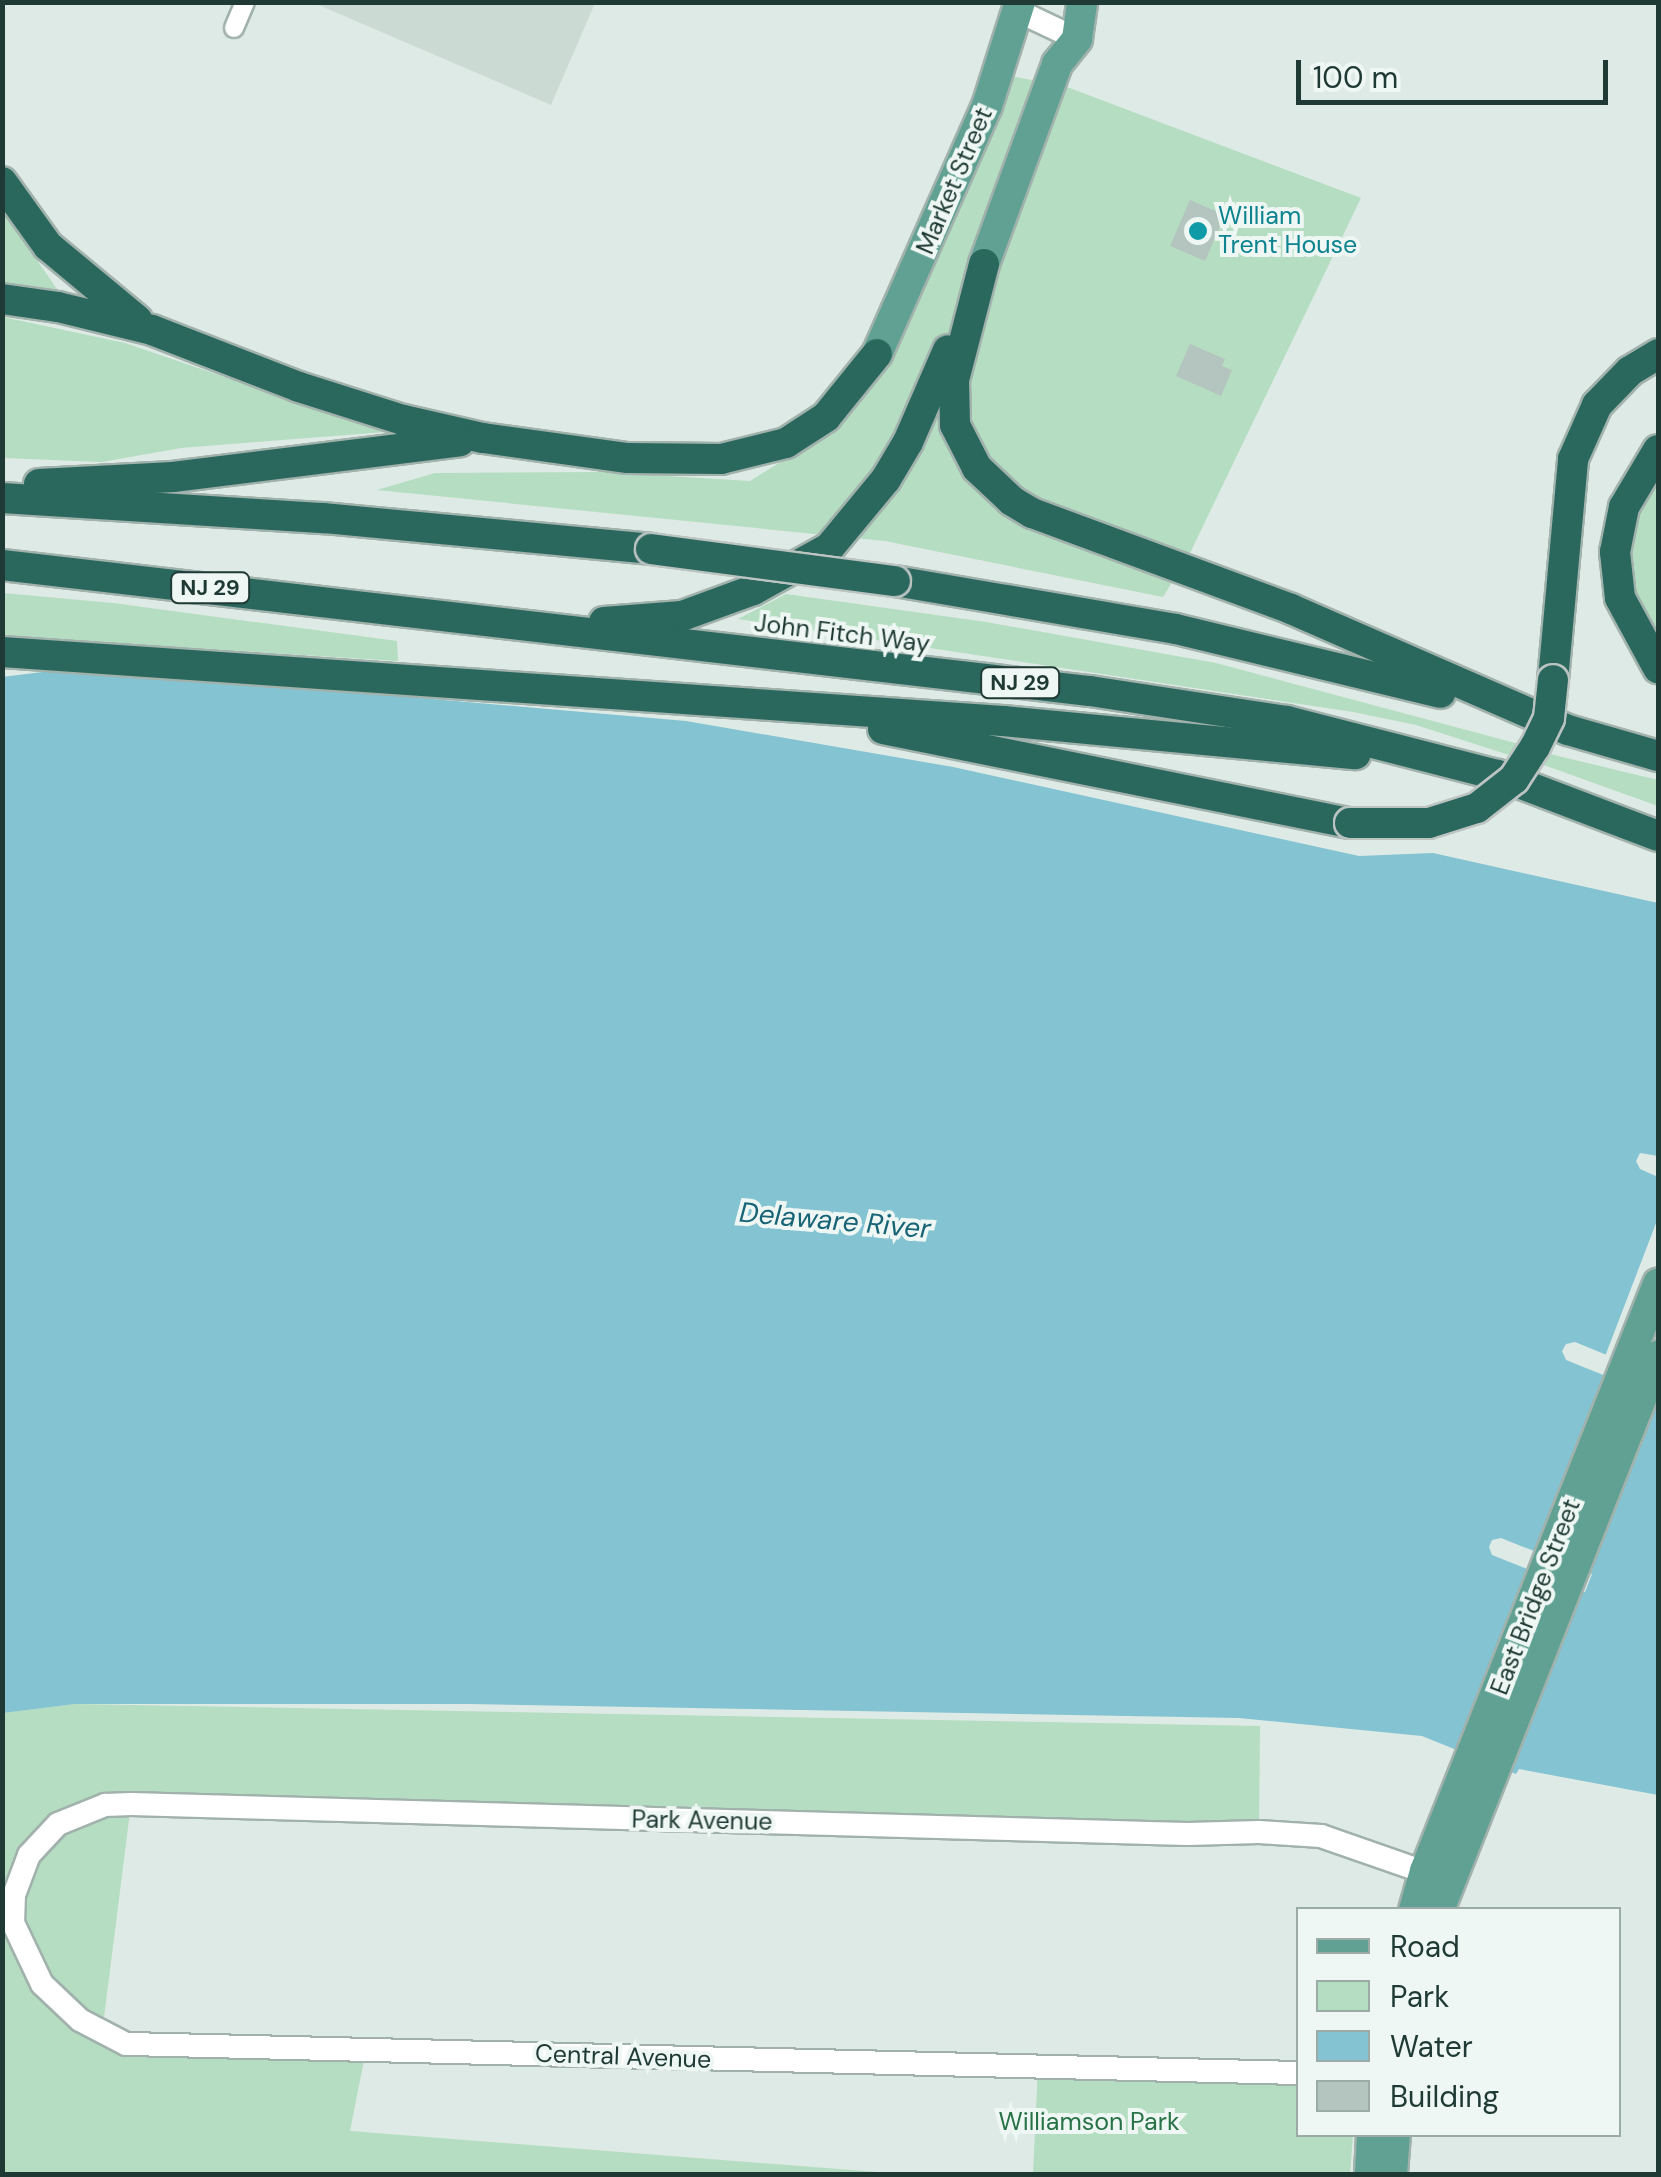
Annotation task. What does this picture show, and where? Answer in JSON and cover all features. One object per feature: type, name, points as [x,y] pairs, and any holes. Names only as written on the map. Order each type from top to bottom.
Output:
[{"type":"highway","points":[[2,182],[48,246],[70,269],[152,330]]},
{"type":"highway","points":[[535,627],[682,616],[753,590],[829,548],[870,504],[908,442],[984,264]]},
{"type":"highway","points":[[984,264],[954,380],[955,425],[977,468],[1012,501],[1032,513],[1291,609],[1568,730]]},
{"type":"highway","points":[[2,299],[58,307],[152,330],[299,387],[483,438],[628,458],[745,456],[786,443],[826,417],[877,354]]},
{"type":"highway","points":[[797,710],[1088,774],[1350,822],[1429,823],[1478,808],[1514,779],[1536,748],[1549,718],[1573,459],[1597,405],[1630,371],[1658,354]]},
{"type":"highway","points":[[2,486],[173,477],[483,438]]},
{"type":"highway","points":[[1658,450],[1628,496],[1615,552],[1620,598],[1658,668]]},
{"type":"highway","points":[[2,498],[324,518],[651,549],[895,581],[1214,638],[1386,677],[1658,756]]},
{"type":"highway","name":"John Fitch Way","points":[[2,564],[1184,704],[1354,736],[1498,775],[1658,836]]},
{"type":"highway","points":[[2,652],[1154,733],[1325,750],[1498,775]]},
{"type":"main road","points":[[984,264],[1058,64],[1077,39],[1082,2]]},
{"type":"main road","name":"Market Street","points":[[877,354],[987,106],[1019,7]]},
{"type":"main road","name":"East Bridge Street","points":[[1417,1907],[1438,1888],[1658,1284]]},
{"type":"main road","name":"East Bridge Street","points":[[1484,1762],[1658,1356]]},
{"type":"main road","points":[[1370,2174],[1372,2137]]},
{"type":"main road","points":[[1392,2174],[1395,2137]]},
{"type":"street","points":[[234,28],[245,2]]},
{"type":"street","points":[[1019,7],[1077,39]]},
{"type":"street","name":"Park Avenue","points":[[13,1916],[21,1870],[45,1835],[80,1812],[105,1804],[1188,1834],[1259,1832],[1321,1836],[1438,1888]]},
{"type":"street","name":"Central Avenue","points":[[13,1916],[28,1962],[60,2004],[91,2027],[126,2044],[1296,2073]]},
{"type":"shaded area","points":[[314,3],[595,3],[551,105]]},
{"type":"green space","points":[[1011,76],[1067,87],[1361,198],[1191,551],[1163,597],[885,541],[377,490],[435,473],[602,472],[750,481],[811,443],[895,344]]},
{"type":"green space","points":[[2,208],[19,234],[59,292],[3,288]]},
{"type":"green space","points":[[3,317],[125,343],[385,432],[181,448],[102,462],[3,458]]},
{"type":"green space","points":[[1658,465],[1658,651],[1633,610],[1627,523]]},
{"type":"green space","points":[[3,593],[113,603],[397,641],[398,661],[3,636]]},
{"type":"green space","points":[[786,594],[986,622],[1216,663],[1519,744],[1509,755],[1416,725],[1353,712],[738,619]]},
{"type":"green space","points":[[1546,753],[1658,780],[1658,806],[1538,763]]},
{"type":"green space","points":[[75,1704],[1260,1726],[1259,1832],[131,1804],[102,2033],[366,2050],[350,2131],[903,2174],[3,2174],[2,1713]]},
{"type":"green space","name":"Williamson Park","points":[[1038,2067],[1296,2079],[1296,2137],[1353,2137],[1350,2174],[1033,2174]]},
{"type":"water","name":"Delaware River","points":[[75,668],[686,721],[953,767],[1359,856],[1433,853],[1658,903],[1658,1156],[1640,1153],[1636,1161],[1640,1169],[1658,1177],[1658,1376],[1575,1342],[1566,1344],[1562,1351],[1566,1360],[1658,1397],[1658,1795],[1519,1769],[1516,1774],[1422,1736],[1239,1718],[470,1704],[75,1704],[3,1713],[2,677]],"holes":[[[1501,1538],[1592,1574],[1585,1592],[1492,1555],[1489,1547],[1492,1540]]]},
{"type":"pier","points":[[1658,1218],[1658,1380],[1657,1380],[1604,1359]]},
{"type":"building","name":"William Trent House","points":[[1190,200],[1225,215],[1205,261],[1170,246]]},
{"type":"building","points":[[1190,344],[1225,359],[1222,366],[1232,370],[1221,396],[1176,376]]},
{"type":"place","name":"William Trent House","points":[[1198,231]]}]
